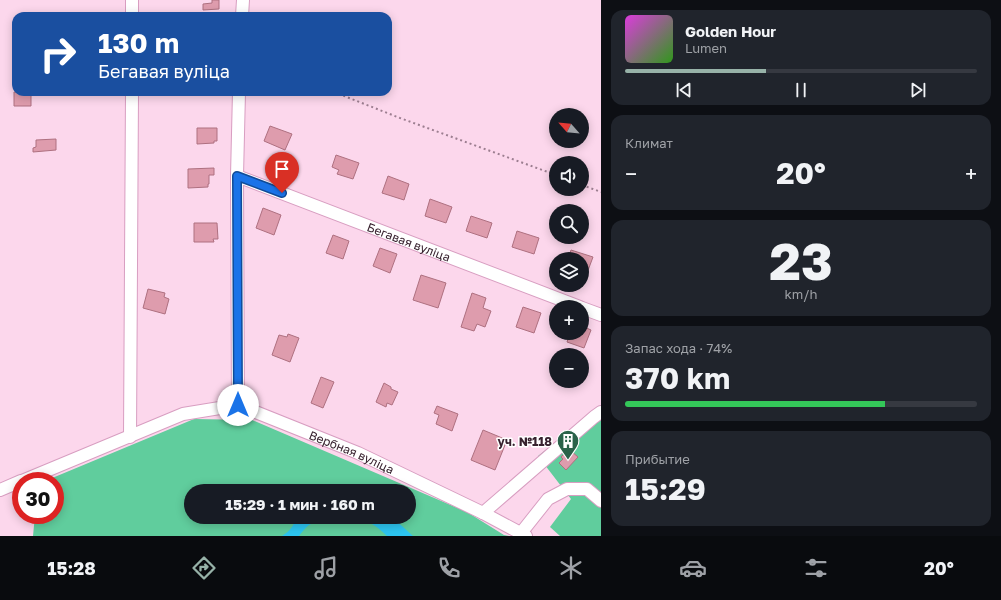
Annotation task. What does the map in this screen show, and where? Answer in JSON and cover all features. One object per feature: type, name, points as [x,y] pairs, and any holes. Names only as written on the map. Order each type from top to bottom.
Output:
[{"type":"street","points":[[132,0],[132,12]]},
{"type":"street","points":[[242,12],[243,0]]},
{"type":"street","points":[[130,437],[132,96]]},
{"type":"street","points":[[43,472],[183,414],[238,405],[237,176],[239,96]]},
{"type":"street","name":"Бегавая вуліца","points":[[237,176],[563,300]]},
{"type":"street","name":"Бегавая вуліца","points":[[589,310],[601,315]]},
{"type":"street","name":"Вербная вуліца","points":[[238,405],[358,453],[524,534]]},
{"type":"street","points":[[483,513],[601,412]]},
{"type":"street","points":[[0,490],[12,485]]},
{"type":"street","points":[[524,534],[548,499],[567,489],[587,489],[601,501]]},
{"type":"path","points":[[344,96],[549,172]]},
{"type":"path","points":[[589,188],[601,192]]},
{"type":"green space","points":[[601,406],[601,536],[560,536],[550,527],[571,499],[538,456]]},
{"type":"green space","points":[[194,419],[252,420],[402,484],[184,484],[184,524],[416,524],[416,490],[467,512],[504,535],[509,536],[33,536],[34,524],[64,524],[64,473]]},
{"type":"water","points":[[293,524],[311,524],[299,536],[282,536]]},
{"type":"water","points":[[372,524],[400,524],[413,536],[387,536]]},
{"type":"building","points":[[212,0],[219,0],[219,9],[203,10],[203,4],[212,3]]},
{"type":"building","points":[[14,96],[31,96],[31,106],[14,106]]},
{"type":"building","points":[[270,126],[292,134],[285,150],[264,141]]},
{"type":"building","points":[[197,128],[217,128],[217,141],[214,141],[214,143],[197,144]]},
{"type":"building","points":[[56,139],[56,150],[33,152],[33,148],[36,147],[36,140]]},
{"type":"building","points":[[336,155],[359,163],[353,179],[337,174],[339,170],[332,167]]},
{"type":"building","points":[[214,168],[214,175],[209,175],[208,187],[188,188],[188,169]]},
{"type":"building","points":[[388,176],[409,184],[404,200],[382,193]]},
{"type":"building","points":[[430,199],[452,207],[446,223],[425,216]]},
{"type":"building","points":[[263,208],[281,215],[274,235],[256,228]]},
{"type":"building","points":[[471,216],[492,223],[487,238],[466,231]]},
{"type":"building","points":[[194,223],[217,223],[218,239],[213,239],[214,242],[194,242]]},
{"type":"building","points":[[517,231],[539,238],[534,254],[512,247]]},
{"type":"building","points":[[333,235],[349,241],[343,259],[326,253]]},
{"type":"building","points":[[380,248],[397,254],[390,273],[373,266]]},
{"type":"building","points":[[589,256],[593,257],[589,268]]},
{"type":"building","points":[[421,275],[446,283],[438,308],[413,300]]},
{"type":"building","points":[[148,289],[165,293],[164,297],[169,299],[165,314],[143,308]]},
{"type":"building","points":[[472,293],[486,298],[483,308],[491,311],[485,327],[477,324],[474,331],[461,327]]},
{"type":"building","points":[[523,307],[541,313],[534,333],[516,327]]},
{"type":"building","points":[[288,334],[299,338],[290,362],[272,355],[279,335],[287,337]]},
{"type":"building","points":[[568,340],[587,340],[584,348],[567,342]]},
{"type":"building","points":[[321,377],[334,382],[323,408],[311,403]]},
{"type":"building","points":[[384,383],[391,387],[391,389],[398,392],[392,405],[387,403],[386,407],[376,402]]},
{"type":"building","points":[[437,406],[458,414],[452,431],[436,424],[439,415],[434,413]]},
{"type":"building","points":[[483,430],[507,440],[495,470],[471,460]]},
{"type":"building","name":"уч. №118","points":[[571,451],[578,457],[566,470],[559,463],[563,459],[561,457],[565,453],[567,455]]},
{"type":"place","name":"уч. №118","points":[[568,460]]},
{"type":"route","points":[[238,405],[237,176],[282,193]]}]
